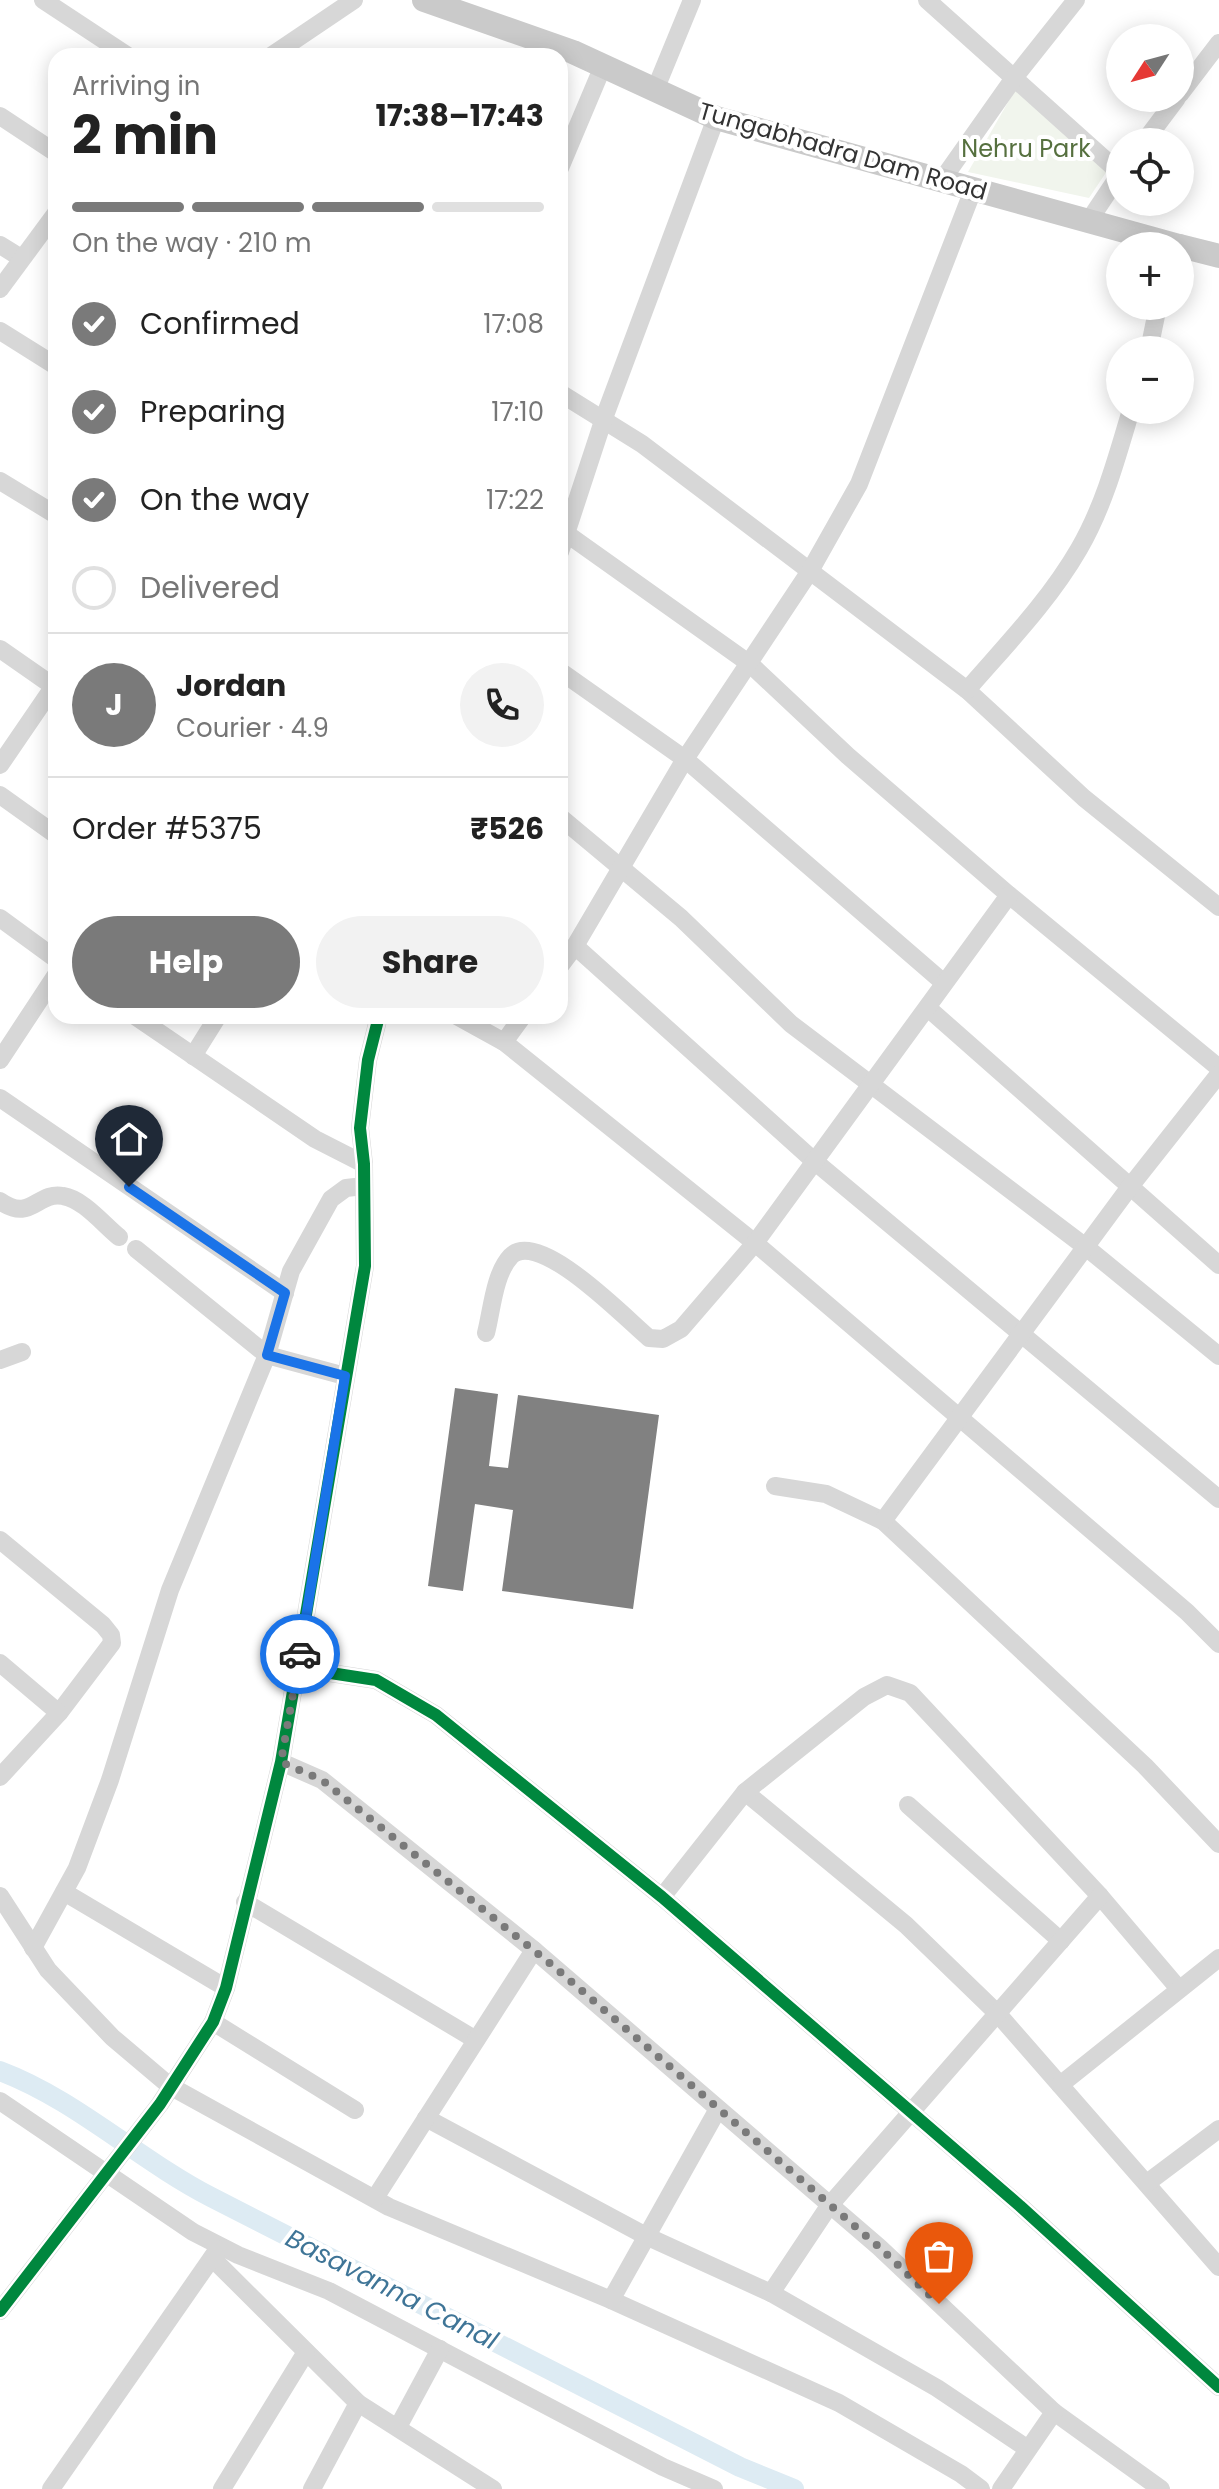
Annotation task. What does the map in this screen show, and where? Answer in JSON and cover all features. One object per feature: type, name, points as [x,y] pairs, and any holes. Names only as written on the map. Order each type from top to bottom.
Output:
[{"type":"main road","name":"Tungabhadra Dam Road","points":[[424,0],[562,48]]},
{"type":"main road","name":"Tungabhadra Dam Road","points":[[568,50],[716,118],[1125,232]]},
{"type":"main road","name":"Tungabhadra Dam Road","points":[[1194,250],[1219,256]]},
{"type":"street","points":[[43,0],[116,48]]},
{"type":"street","points":[[283,48],[354,0]]},
{"type":"street","points":[[655,90],[692,0]]},
{"type":"street","points":[[927,0],[1106,160]]},
{"type":"street","points":[[942,180],[1014,78],[1076,0]]},
{"type":"street","points":[[1194,76],[1219,43]]},
{"type":"street","points":[[568,149],[603,66]]},
{"type":"street","points":[[1155,128],[1167,112]]},
{"type":"street","points":[[0,116],[48,148]]},
{"type":"street","points":[[568,520],[716,118]]},
{"type":"street","points":[[568,955],[685,759],[810,571],[859,484],[973,190]]},
{"type":"street","points":[[1088,222],[1106,194]]},
{"type":"street","points":[[0,289],[48,223]]},
{"type":"street","points":[[0,245],[21,258]]},
{"type":"street","points":[[0,331],[48,361]]},
{"type":"street","points":[[568,398],[604,418],[967,690],[1084,798],[1219,907]]},
{"type":"street","points":[[967,690],[1045,599],[1078,551],[1113,473],[1127,424]]},
{"type":"street","points":[[0,481],[48,510]]},
{"type":"street","points":[[568,534],[750,664],[848,756],[1009,895],[1219,1068]]},
{"type":"street","points":[[0,649],[48,681]]},
{"type":"street","points":[[568,677],[685,759],[944,983]]},
{"type":"street","points":[[0,765],[48,696]]},
{"type":"street","points":[[0,795],[48,829]]},
{"type":"street","points":[[568,824],[681,918],[791,1024],[1087,1248],[1219,1356]]},
{"type":"street","points":[[486,1333],[503,1268],[519,1251],[549,1256],[649,1338],[663,1339],[681,1329],[755,1243],[813,1160],[929,1009],[944,983],[1009,895]]},
{"type":"street","points":[[0,918],[48,953]]},
{"type":"street","points":[[575,946],[813,1160],[1219,1499]]},
{"type":"street","points":[[0,1060],[48,987]]},
{"type":"street","points":[[929,1009],[1219,1265]]},
{"type":"street","points":[[147,1024],[315,1139],[364,1164]]},
{"type":"street","points":[[193,1056],[213,1024]]},
{"type":"street","points":[[0,2311],[160,2104],[213,2022],[226,1988],[281,1762],[365,1266],[364,1164],[360,1128],[368,1060],[377,1024]]},
{"type":"street","points":[[471,1024],[504,1042],[755,1243],[1187,1612],[1219,1644]]},
{"type":"street","points":[[504,1042],[517,1024]]},
{"type":"street","points":[[883,1521],[1129,1188],[1219,1074]]},
{"type":"street","points":[[0,1098],[285,1293]]},
{"type":"street","points":[[33,1948],[64,1892],[110,1780],[170,1590],[267,1355],[291,1271],[331,1199],[346,1188],[364,1186]]},
{"type":"street","points":[[0,1201],[19,1209],[37,1205],[51,1195],[66,1196],[119,1237]]},
{"type":"street","points":[[136,1249],[267,1355],[345,1376]]},
{"type":"street","points":[[0,1360],[22,1352]]},
{"type":"street","points":[[775,1486],[826,1494],[883,1521],[1145,1766],[1219,1844]]},
{"type":"street","points":[[0,1540],[111,1635],[112,1643],[100,1663],[59,1713],[0,1777]]},
{"type":"street","points":[[0,1663],[59,1713]]},
{"type":"street","points":[[298,1668],[376,1680],[436,1715],[662,1897],[913,2113],[1219,2387]]},
{"type":"street","points":[[662,1897],[745,1792],[876,1688],[900,1687],[910,1693],[1100,1896],[1179,1989]]},
{"type":"street","points":[[281,1762],[322,1780],[534,1950],[879,2247],[1054,2412],[1161,2489]]},
{"type":"street","points":[[745,1792],[906,1925],[998,2014],[1219,2267]]},
{"type":"street","points":[[908,1805],[1061,1941]]},
{"type":"street","points":[[64,1892],[226,1988]]},
{"type":"street","points":[[0,1896],[33,1948],[79,2004],[170,2086],[375,2198],[839,2403],[961,2474],[981,2489]]},
{"type":"street","points":[[771,2293],[829,2206],[1100,1896]]},
{"type":"street","points":[[245,1902],[476,2040]]},
{"type":"street","points":[[375,2198],[534,1950]]},
{"type":"street","points":[[1060,2085],[1219,1958]]},
{"type":"street","points":[[213,2022],[355,2110]]},
{"type":"street","points":[[0,2101],[216,2252],[306,2352],[358,2403],[493,2489]]},
{"type":"street","points":[[611,2300],[718,2109]]},
{"type":"street","points":[[426,2118],[646,2236],[771,2293],[937,2388],[1028,2449]]},
{"type":"street","points":[[1147,2183],[1219,2129]]},
{"type":"street","points":[[216,2252],[329,2291],[663,2467],[714,2489]]},
{"type":"street","points":[[51,2489],[216,2252]]},
{"type":"street","points":[[398,2427],[440,2349]]},
{"type":"street","points":[[222,2489],[306,2352]]},
{"type":"street","points":[[312,2489],[358,2403]]},
{"type":"street","points":[[1001,2489],[1054,2412]]},
{"type":"green space","name":"Nehru Park","points":[[1015,90],[1106,170],[1089,198],[968,172]]},
{"type":"building","points":[[455,1388],[498,1394],[489,1466],[508,1468],[518,1395],[659,1415],[633,1609],[502,1591],[513,1510],[475,1504],[463,1591],[428,1586]]},
{"type":"waterway","name":"Basavanna Canal","points":[[0,2071],[81,2113],[158,2166],[211,2197],[740,2467],[794,2489]]},
{"type":"cycle path","points":[[0,2311],[160,2104],[213,2022],[226,1988],[281,1762],[365,1266],[364,1164],[360,1128],[368,1060],[377,1024]]},
{"type":"cycle path","points":[[298,1668],[376,1680],[436,1715],[662,1897],[1020,2206],[1219,2387]]},
{"type":"way so far","points":[[300,1654],[281,1762],[322,1780],[534,1950],[879,2247],[939,2304]]},
{"type":"route","points":[[129,1187],[285,1293],[267,1355],[345,1376],[323,1496],[300,1654]]}]
